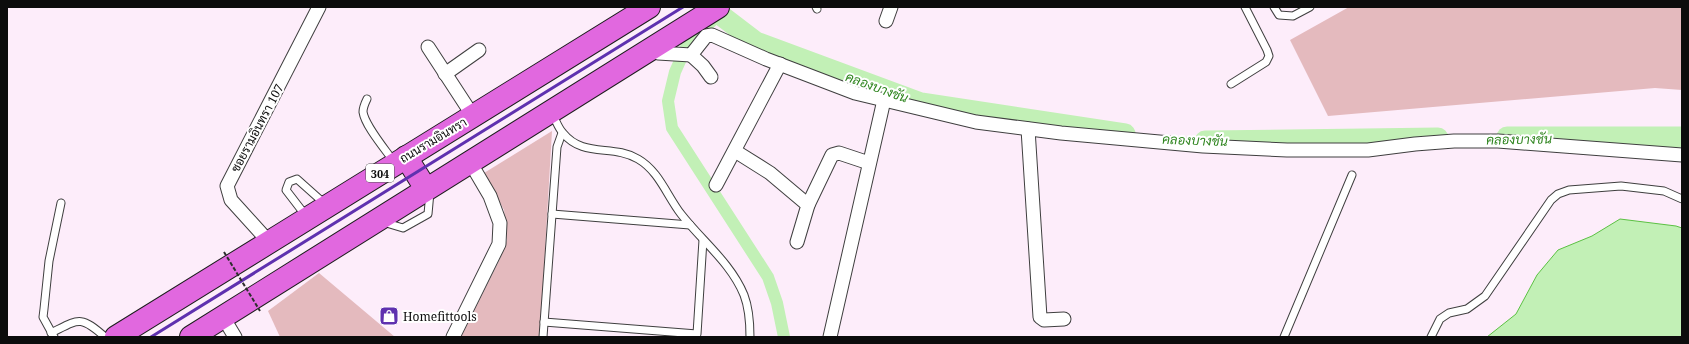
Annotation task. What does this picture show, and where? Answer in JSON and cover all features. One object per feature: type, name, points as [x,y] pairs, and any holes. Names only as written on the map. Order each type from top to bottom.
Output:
[{"type":"highway","points":[[191,337],[648,51],[682,50],[718,7]]},
{"type":"highway","name":"ถนนรามอินทรา","points":[[116,337],[647,8]]},
{"type":"highway","points":[[400,160],[428,188]]},
{"type":"street","name":"ซอยรามอินทรา 107","points":[[269,242],[231,200],[227,186],[319,7]]},
{"type":"street","points":[[886,22],[891,7]]},
{"type":"street","points":[[710,77],[703,66],[682,50],[706,36],[712,35],[780,64],[855,93],[976,122],[1028,129],[1156,142],[1280,150],[1368,150],[1423,143],[1498,141],[1682,155]]},
{"type":"street","points":[[428,47],[473,116]]},
{"type":"street","points":[[445,74],[479,50]]},
{"type":"street","points":[[716,185],[735,152],[780,64]]},
{"type":"street","points":[[830,337],[884,100]]},
{"type":"street","points":[[1028,129],[1040,317],[1044,320],[1064,319]]},
{"type":"street","points":[[735,152],[770,174],[808,205]]},
{"type":"street","points":[[798,242],[808,205],[832,155],[839,153],[869,163]]},
{"type":"street","points":[[454,337],[499,244],[500,223],[490,196],[470,162]]},
{"type":"street","points":[[223,317],[235,337]]},
{"type":"lane","points":[[1230,84],[1266,62],[1269,56],[1244,7]]},
{"type":"lane","points":[[1274,7],[1279,15],[1293,16],[1310,7]]},
{"type":"lane","points":[[367,99],[363,110],[369,126],[400,160]]},
{"type":"lane","points":[[551,112],[562,133],[578,146],[628,154],[650,168],[690,225],[722,259],[732,274],[744,296],[748,310],[750,337]]},
{"type":"lane","points":[[543,337],[557,147],[562,133]]},
{"type":"lane","points":[[1284,337],[1352,175]]},
{"type":"lane","points":[[307,218],[286,190],[289,182],[296,179],[327,206]]},
{"type":"lane","points":[[1431,337],[1440,319],[1449,313],[1467,309],[1485,296],[1551,200],[1558,194],[1569,190],[1622,186],[1664,191],[1682,199]]},
{"type":"lane","points":[[61,203],[49,260],[43,316],[52,335],[71,323],[81,321],[89,323],[105,337]]},
{"type":"lane","points":[[552,214],[690,225]]},
{"type":"lane","points":[[544,322],[697,334],[703,240]]},
{"type":"path","points":[[224,252],[260,311]]},
{"type":"shaded area","points":[[1349,7],[1682,7],[1682,90],[1655,88],[1328,116],[1290,40]]},
{"type":"shaded area","points":[[552,131],[540,337],[461,337],[500,259],[507,240],[504,210],[484,173]]},
{"type":"shaded area","points":[[1620,219],[1682,228],[1682,337],[1487,337],[1516,314],[1537,275],[1558,250],[1592,236]]},
{"type":"shaded area","points":[[319,273],[395,337],[280,337],[268,311]]},
{"type":"waterway","name":"คลองบางชัน","points":[[710,7],[756,42],[921,103],[1125,134]]},
{"type":"waterway","points":[[714,19],[688,43],[675,72],[668,101],[672,128],[768,277],[777,303],[784,337]]},
{"type":"waterway","name":"คลองบางชัน","points":[[1507,137],[1682,137]]},
{"type":"waterway","name":"คลองบางชัน","points":[[1205,141],[1438,138]]},
{"type":"railway","points":[[151,337],[683,7]]},
{"type":"place","name":"Homefittools","points":[[389,316]]}]
